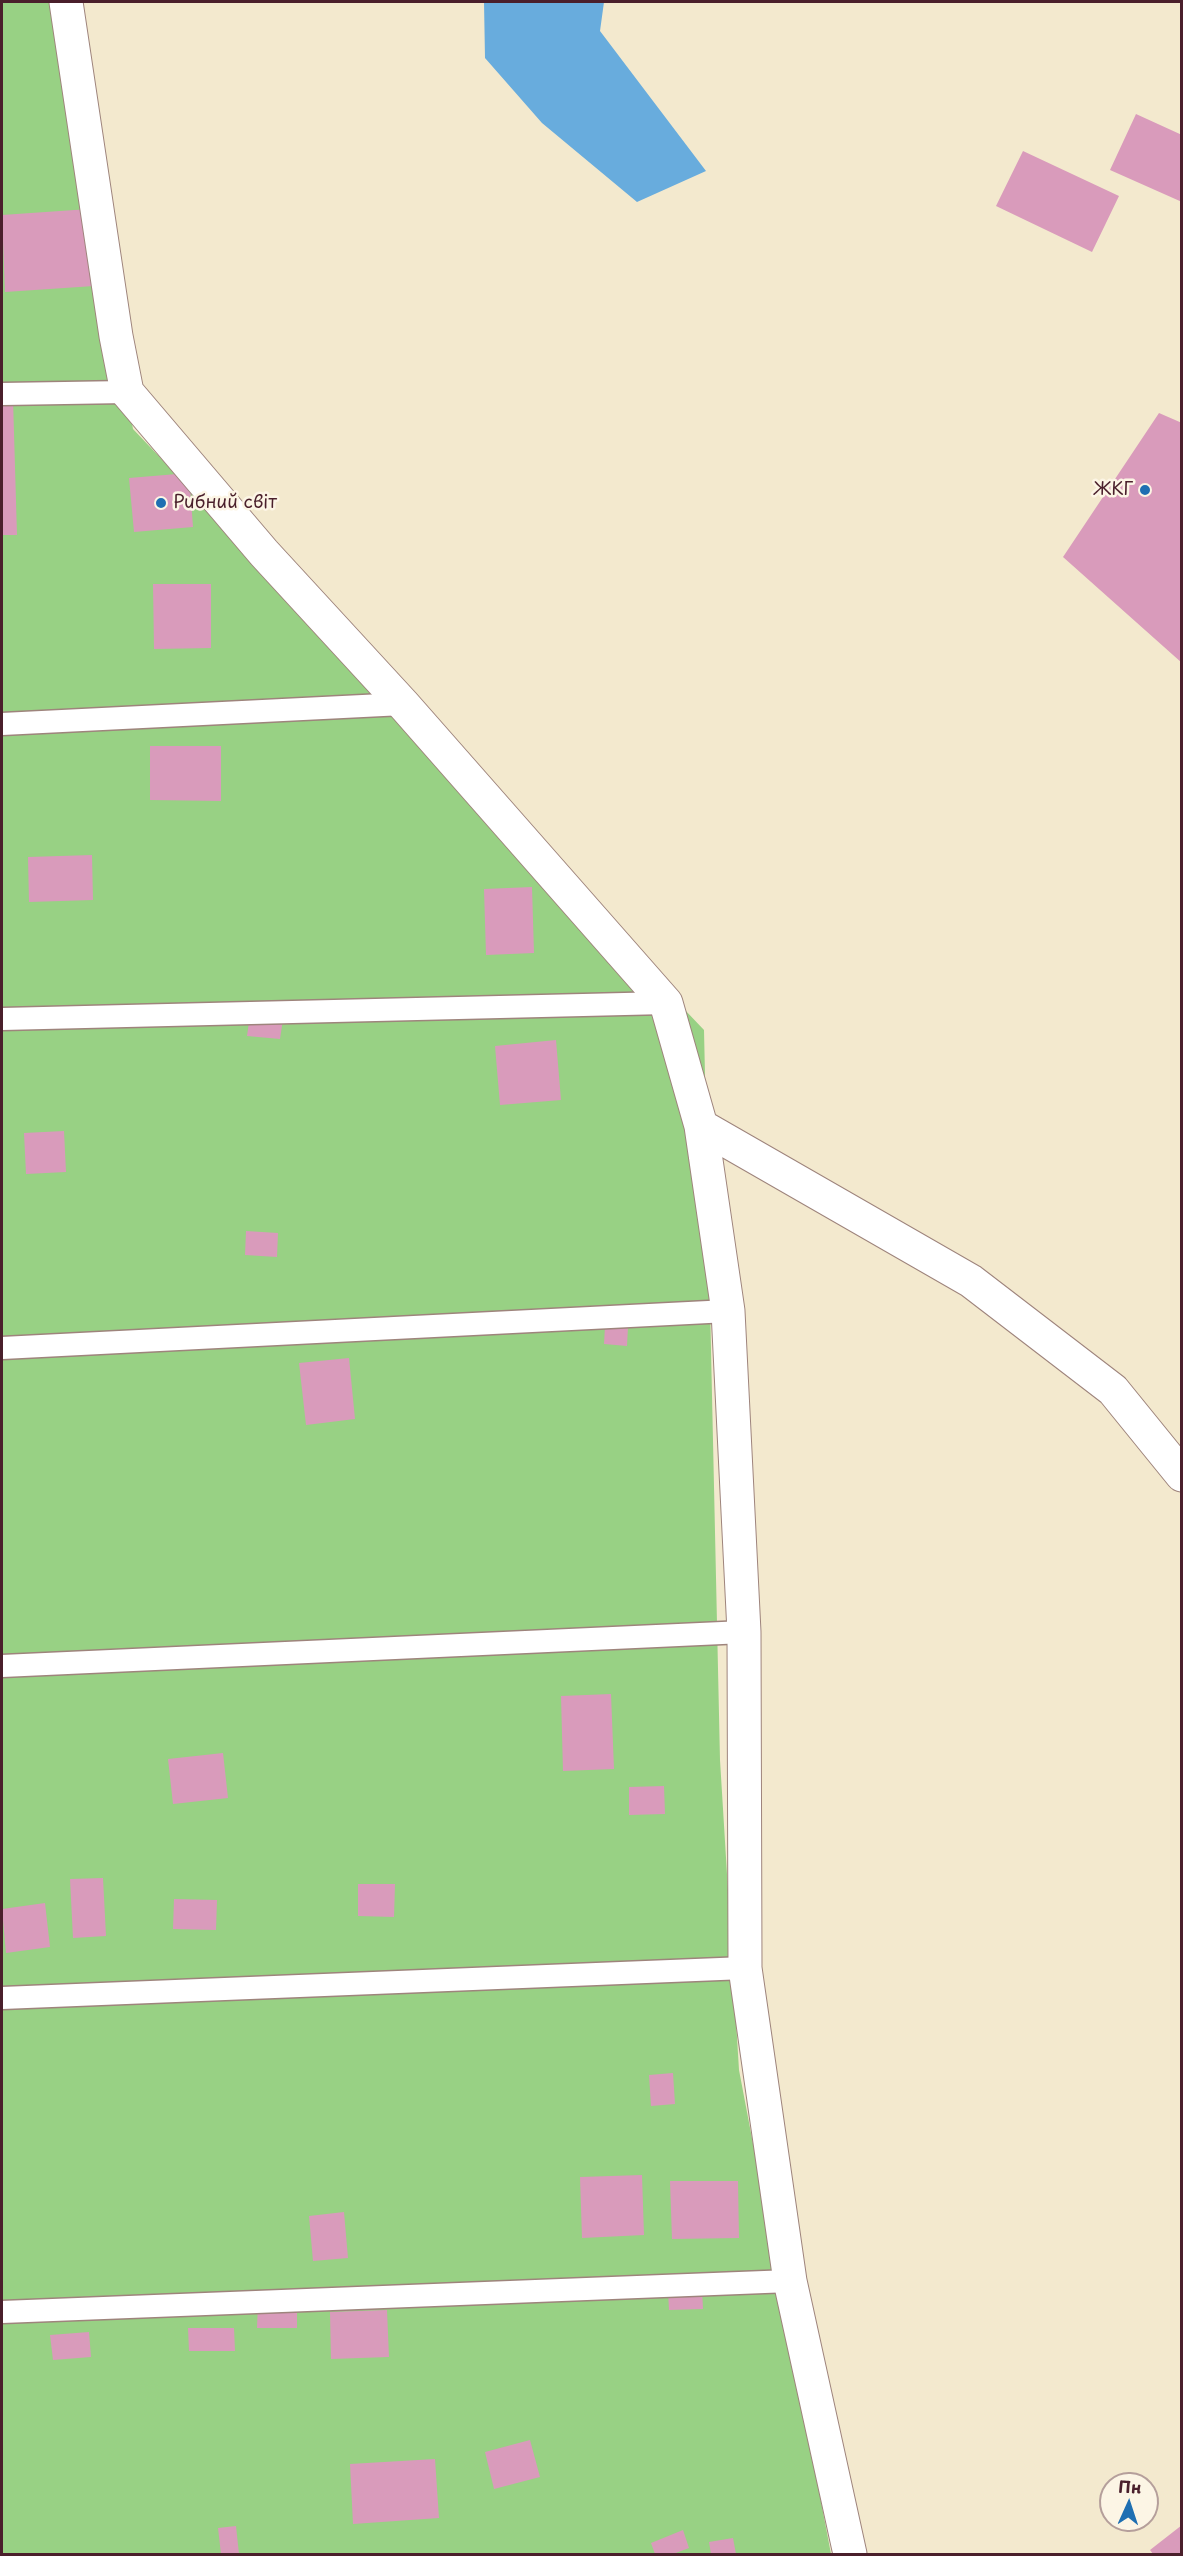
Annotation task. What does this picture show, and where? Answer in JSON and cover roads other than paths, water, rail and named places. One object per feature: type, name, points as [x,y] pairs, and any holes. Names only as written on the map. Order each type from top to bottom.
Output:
[{"type":"street","points":[[66,2],[126,392],[264,553],[403,704],[666,1003],[701,1126],[728,1311],[744,1632],[745,1968],[790,2281],[850,2554]]},
{"type":"street","points":[[701,1126],[971,1281],[1113,1390],[1181,1476]]},
{"type":"lane","points":[[2,393],[126,392]]},
{"type":"lane","points":[[2,724],[403,704]]},
{"type":"lane","points":[[2,1019],[666,1003]]},
{"type":"lane","points":[[2,1348],[728,1311]]},
{"type":"lane","points":[[2,1666],[744,1632]]},
{"type":"lane","points":[[2,1998],[745,1968]]},
{"type":"lane","points":[[2,2312],[790,2281]]},
{"type":"water","points":[[484,2],[604,2],[600,31],[706,171],[637,202],[542,123],[485,58]]},
{"type":"place","name":"ЖКГ","points":[[1145,490]]},
{"type":"place","name":"Рибний світ","points":[[161,503]]}]
